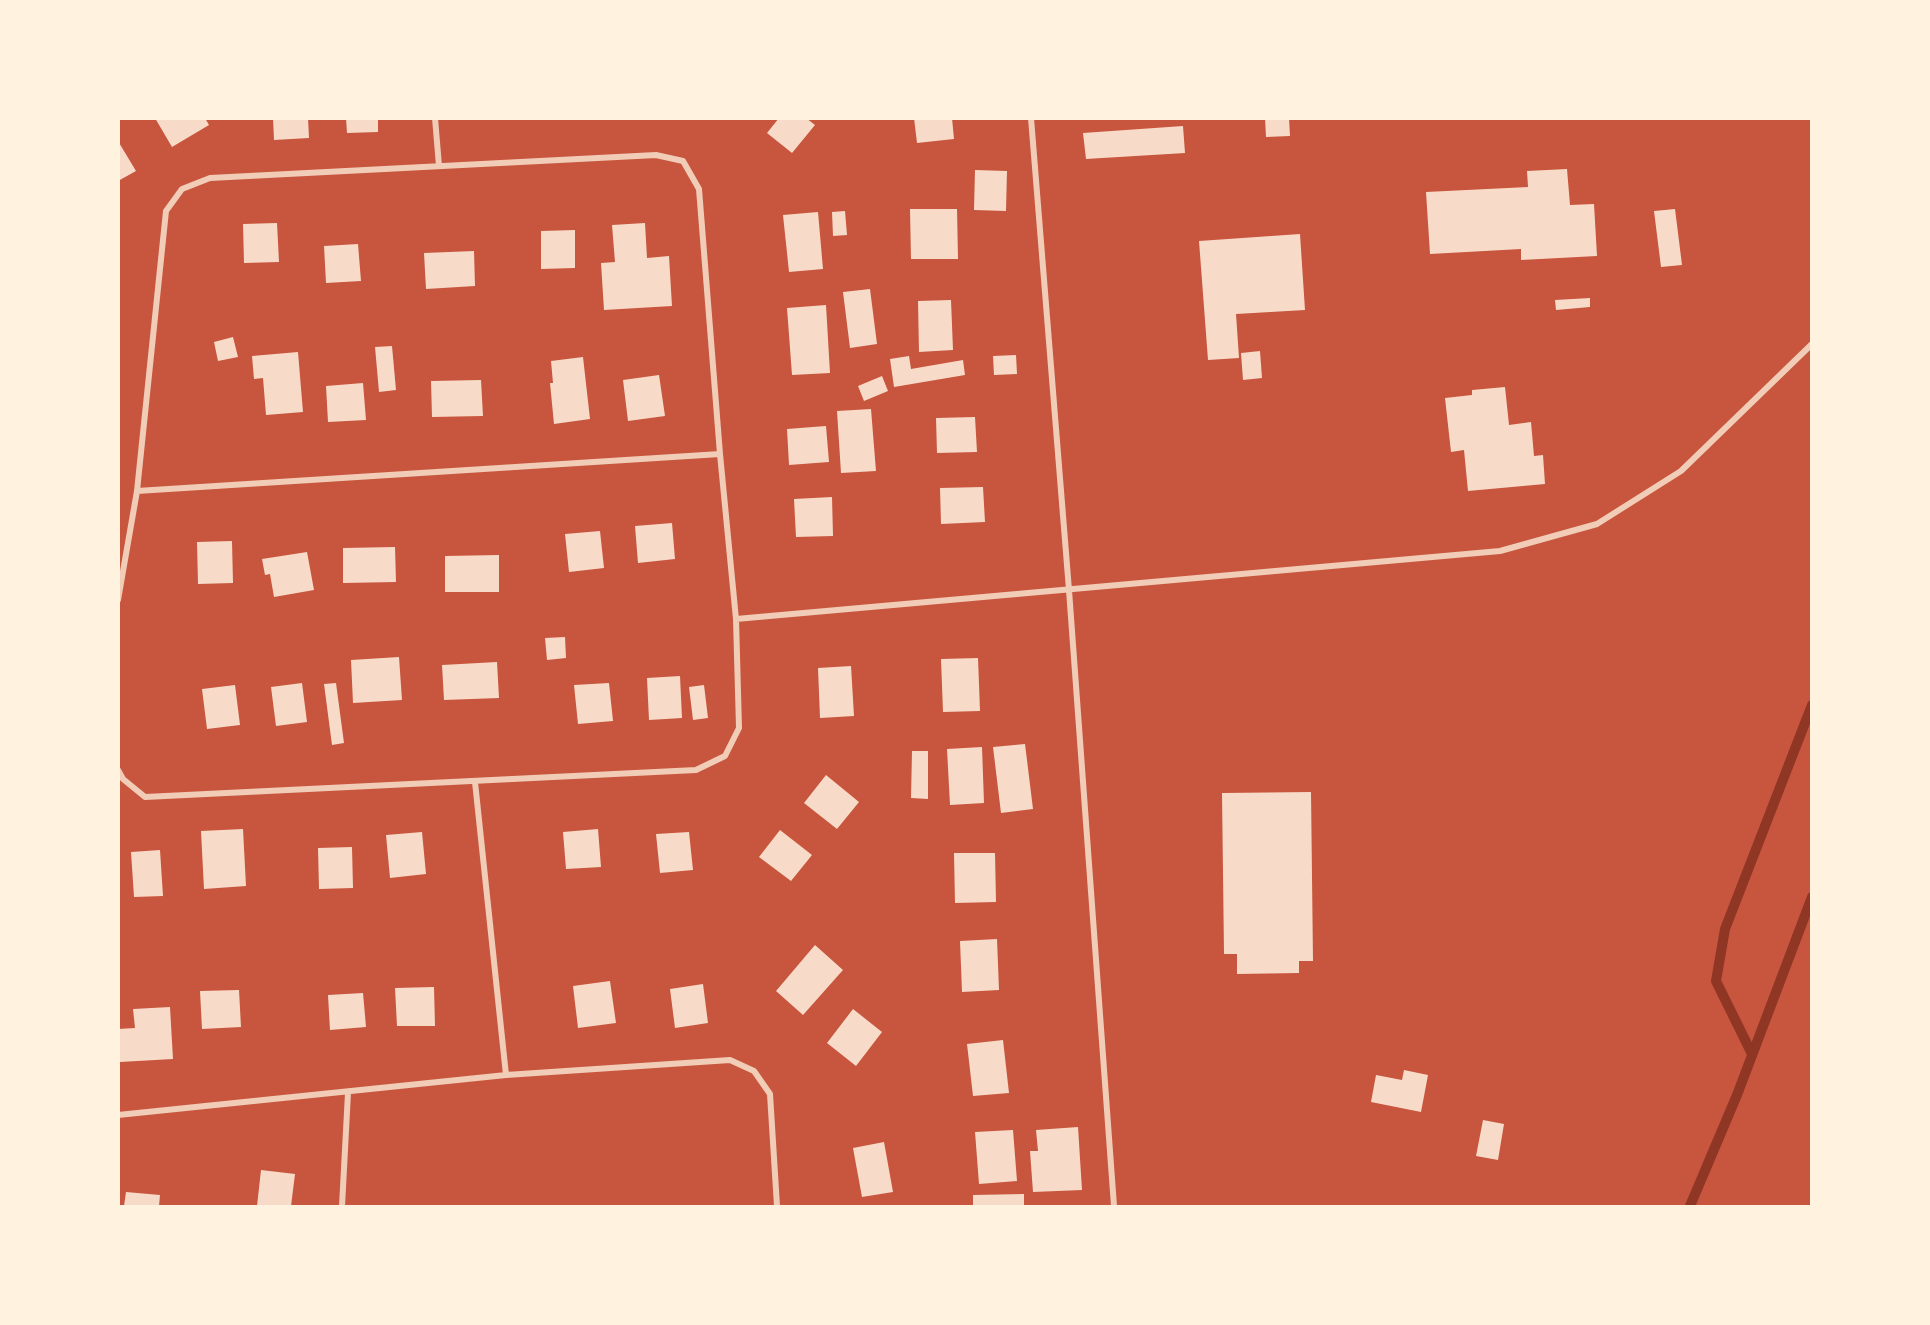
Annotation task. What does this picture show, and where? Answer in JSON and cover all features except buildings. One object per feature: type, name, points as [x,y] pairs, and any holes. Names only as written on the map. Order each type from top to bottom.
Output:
[{"type":"street","points":[[435,118],[439,166]]},
{"type":"street","points":[[1031,118],[1069,590],[1114,1206]]},
{"type":"street","points":[[118,600],[137,491],[166,211],[182,189],[210,178],[656,155],[682,161],[699,189],[736,619],[739,728],[725,756],[696,770],[145,797],[123,779],[118,770]]},
{"type":"street","points":[[736,619],[1500,551],[1597,524],[1681,471],[1812,344]]},
{"type":"street","points":[[137,491],[720,454]]},
{"type":"street","points":[[475,782],[506,1075]]},
{"type":"street","points":[[118,1115],[506,1075],[730,1060],[754,1071],[770,1094],[777,1206]]},
{"type":"street","points":[[342,1206],[348,1093]]},
{"type":"waterway","points":[[1752,1054],[1716,981],[1725,929],[1812,705]]},
{"type":"waterway","points":[[1690,1206],[1737,1095],[1812,897]]}]
